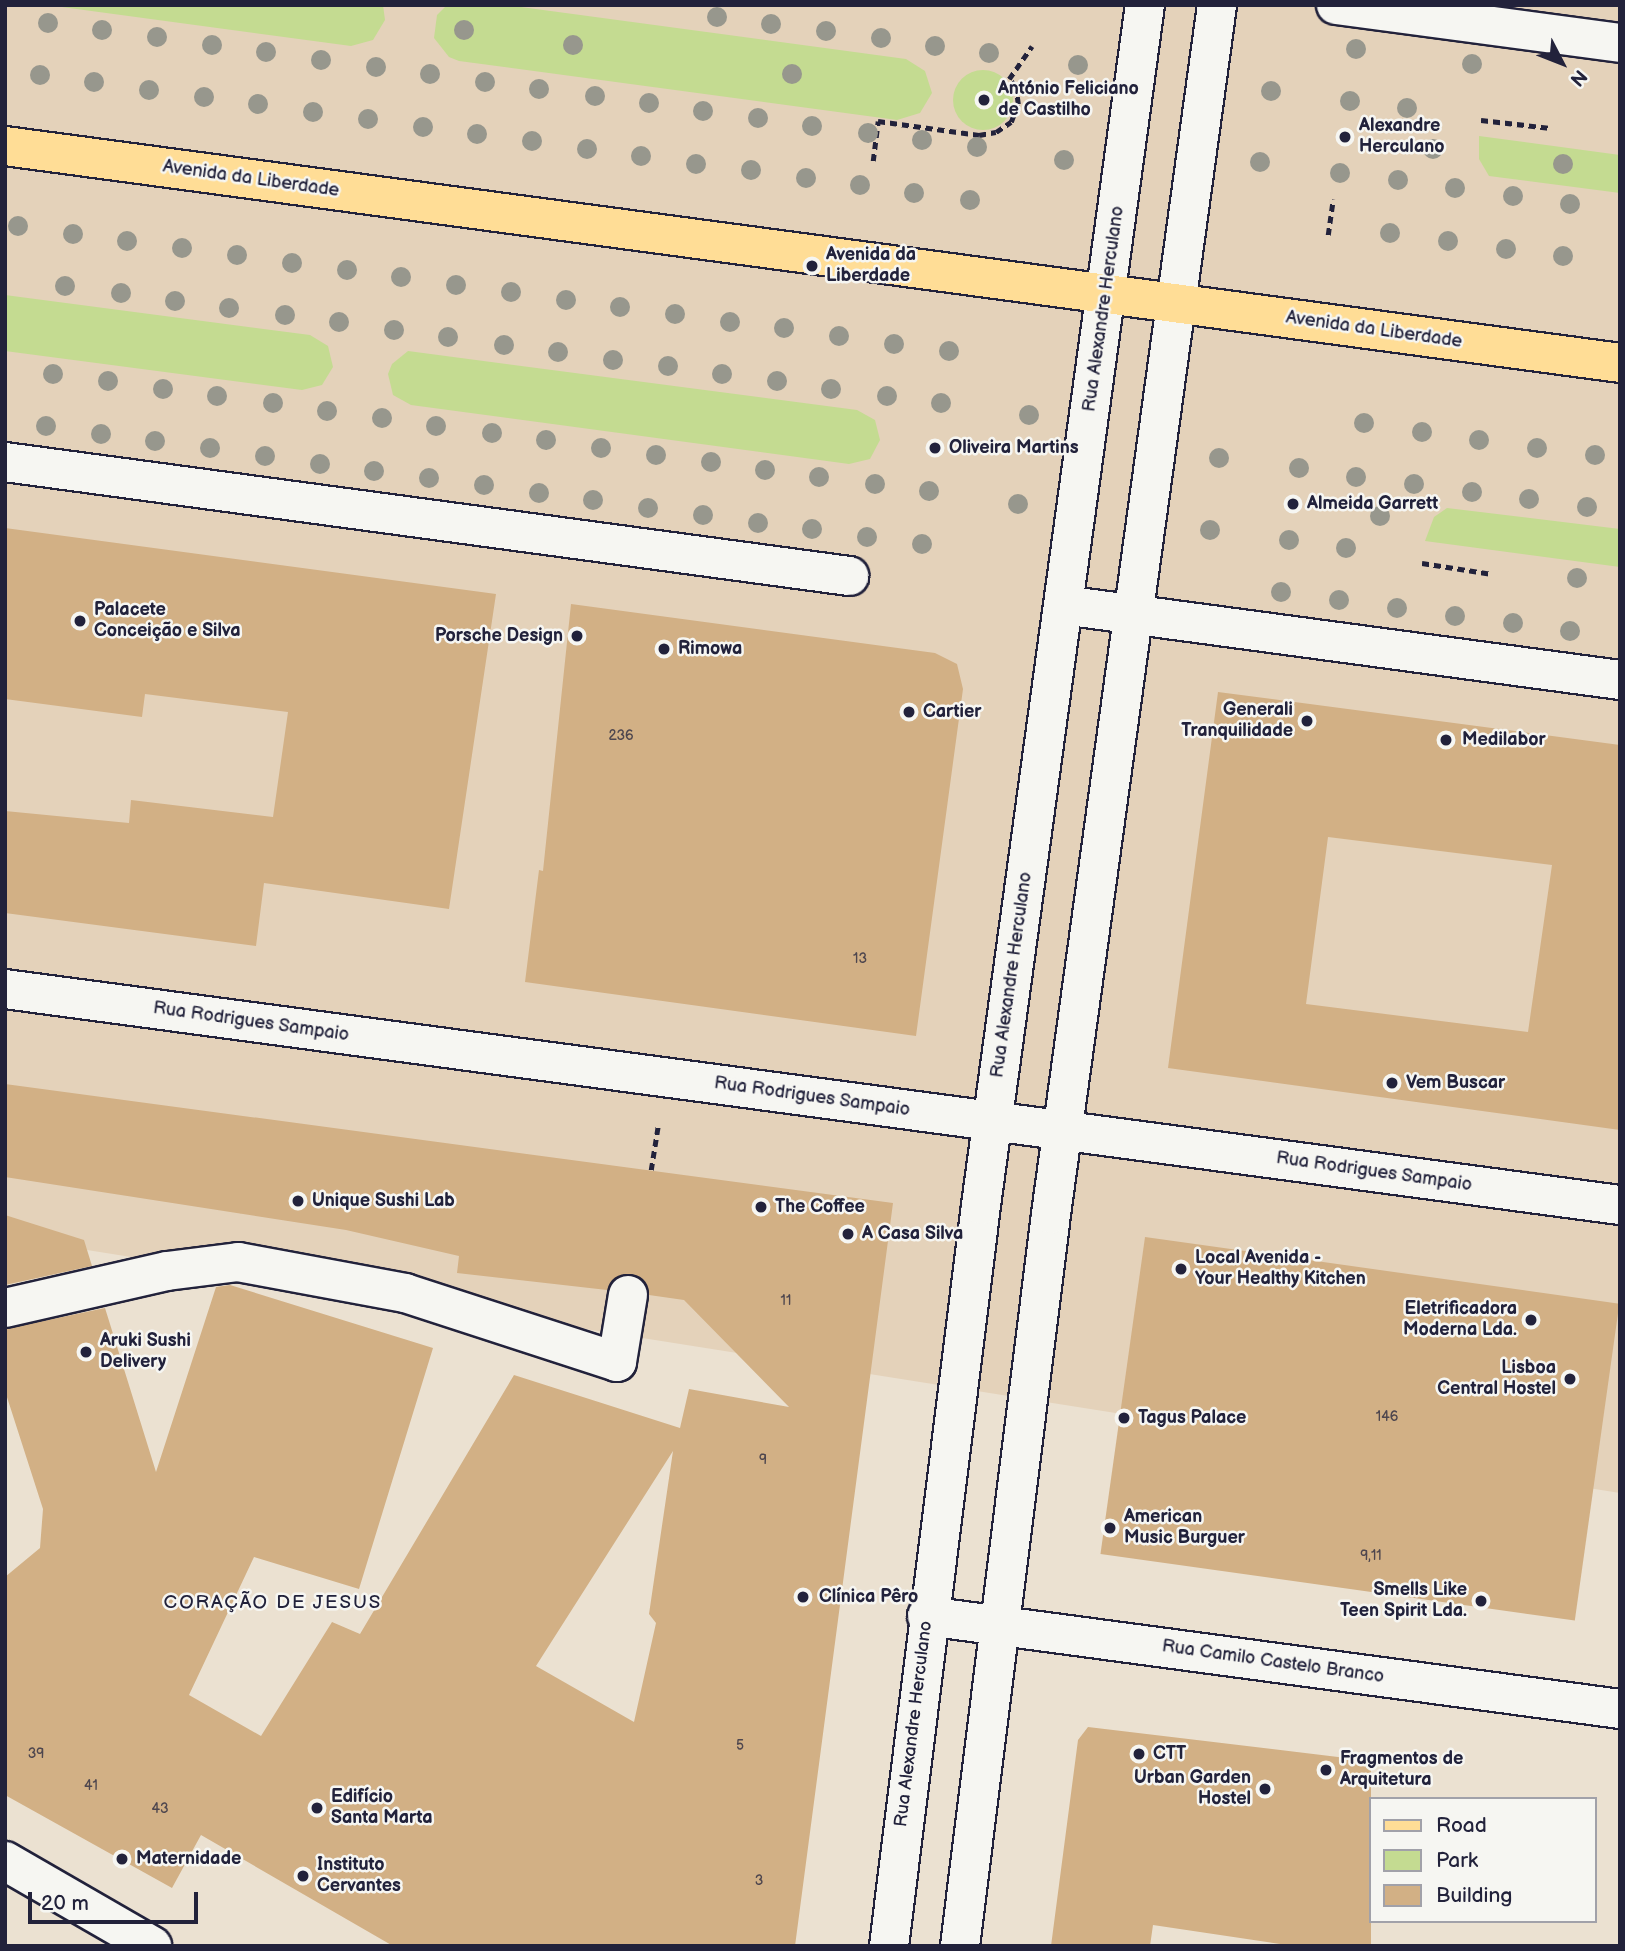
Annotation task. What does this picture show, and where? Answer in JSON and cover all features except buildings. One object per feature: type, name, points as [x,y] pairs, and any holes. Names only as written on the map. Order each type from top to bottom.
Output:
[{"type":"main road","name":"Avenida da Liberdade","points":[[5,146],[1620,363]]},
{"type":"street","name":"Rua Alexandre Herculano","points":[[889,1946],[927,1616],[992,1122],[1145,5]]},
{"type":"street","points":[[960,1946],[1062,1131],[1217,5]]},
{"type":"street","points":[[1336,5],[1620,43]]},
{"type":"street","points":[[5,462],[849,576]]},
{"type":"street","points":[[1063,605],[1620,680]]},
{"type":"street","name":"Rua Rodrigues Sampaio","points":[[5,989],[1620,1205]]},
{"type":"street","points":[[5,1308],[167,1271],[235,1262],[405,1293],[617,1362],[628,1295]]},
{"type":"street","name":"Rua Camilo Castelo Branco","points":[[927,1616],[1620,1709]]},
{"type":"street","points":[[5,1861],[152,1946]]},
{"type":"path","points":[[873,161],[878,121],[979,135],[1004,127],[1018,104],[1016,87],[1009,79],[1032,46]]},
{"type":"path","points":[[1481,120],[1551,128]]},
{"type":"path","points":[[1328,235],[1333,199]]},
{"type":"path","points":[[1422,563],[1492,574]]},
{"type":"shaded area","points":[[5,5],[1620,5],[1620,1493],[5,1237]]},
{"type":"green space","points":[[47,5],[383,5],[385,20],[373,40],[351,46]]},
{"type":"green space","points":[[447,5],[506,5],[906,59],[925,71],[932,93],[920,113],[897,120],[459,61],[449,57],[434,38],[437,15]]},
{"type":"green space","points":[[983,70],[1000,75],[1008,83],[1013,100],[1008,117],[1000,125],[983,130],[966,125],[958,117],[953,100],[958,83],[966,75]]},
{"type":"green space","points":[[1479,136],[1620,155],[1620,193],[1489,176],[1479,159]]},
{"type":"green space","points":[[5,295],[310,335],[328,346],[333,367],[322,385],[302,390],[5,351]]},
{"type":"green space","points":[[408,351],[857,410],[875,420],[880,440],[870,459],[849,464],[411,405],[393,395],[388,374],[392,364]]},
{"type":"green space","points":[[1447,508],[1620,529],[1620,567],[1425,541],[1434,517]]},
{"type":"place","name":"António Feliciano de Castilho","points":[[984,100]]},
{"type":"place","name":"Alexandre Herculano","points":[[1345,137]]},
{"type":"place","name":"Avenida da Liberdade","points":[[812,266]]},
{"type":"place","name":"Oliveira Martins","points":[[935,448]]},
{"type":"place","name":"Almeida Garrett","points":[[1293,504]]},
{"type":"place","name":"Palacete Conceição e Silva","points":[[80,621]]},
{"type":"place","name":"Porsche Design","points":[[577,636]]},
{"type":"place","name":"Rimowa","points":[[664,649]]},
{"type":"place","name":"Cartier","points":[[909,712]]},
{"type":"place","name":"Generali Tranquilidade","points":[[1307,721]]},
{"type":"place","name":"Medilabor","points":[[1446,740]]},
{"type":"place","name":"Vem Buscar","points":[[1392,1083]]},
{"type":"place","name":"Unique Sushi Lab","points":[[298,1201]]},
{"type":"place","name":"The Coffee","points":[[761,1207]]},
{"type":"place","name":"A Casa Silva","points":[[848,1234]]},
{"type":"place","name":"Local Avenida - Your Healthy Kitchen","points":[[1181,1269]]},
{"type":"place","name":"Eletrificadora Moderna Lda.","points":[[1531,1320]]},
{"type":"place","name":"Aruki Sushi Delivery","points":[[86,1352]]},
{"type":"place","name":"Lisboa Central Hostel","points":[[1570,1379]]},
{"type":"place","name":"Tagus Palace","points":[[1124,1418]]},
{"type":"place","name":"American Music Burguer","points":[[1110,1528]]},
{"type":"place","name":"Clínica Pêro","points":[[803,1597]]},
{"type":"place","name":"Smells Like Teen Spirit Lda.","points":[[1481,1601]]},
{"type":"place","name":"CTT","points":[[1139,1754]]},
{"type":"place","name":"Fragmentos de Arquitetura","points":[[1326,1770]]},
{"type":"place","name":"Urban Garden Hostel","points":[[1265,1789]]},
{"type":"place","name":"Edifício Santa Marta","points":[[317,1808]]},
{"type":"place","name":"Maternidade","points":[[122,1859]]},
{"type":"place","name":"Instituto Cervantes","points":[[303,1876]]},
{"type":"district","name":"CORAÇÃO DE JESUS","points":[[273,1603]]}]
